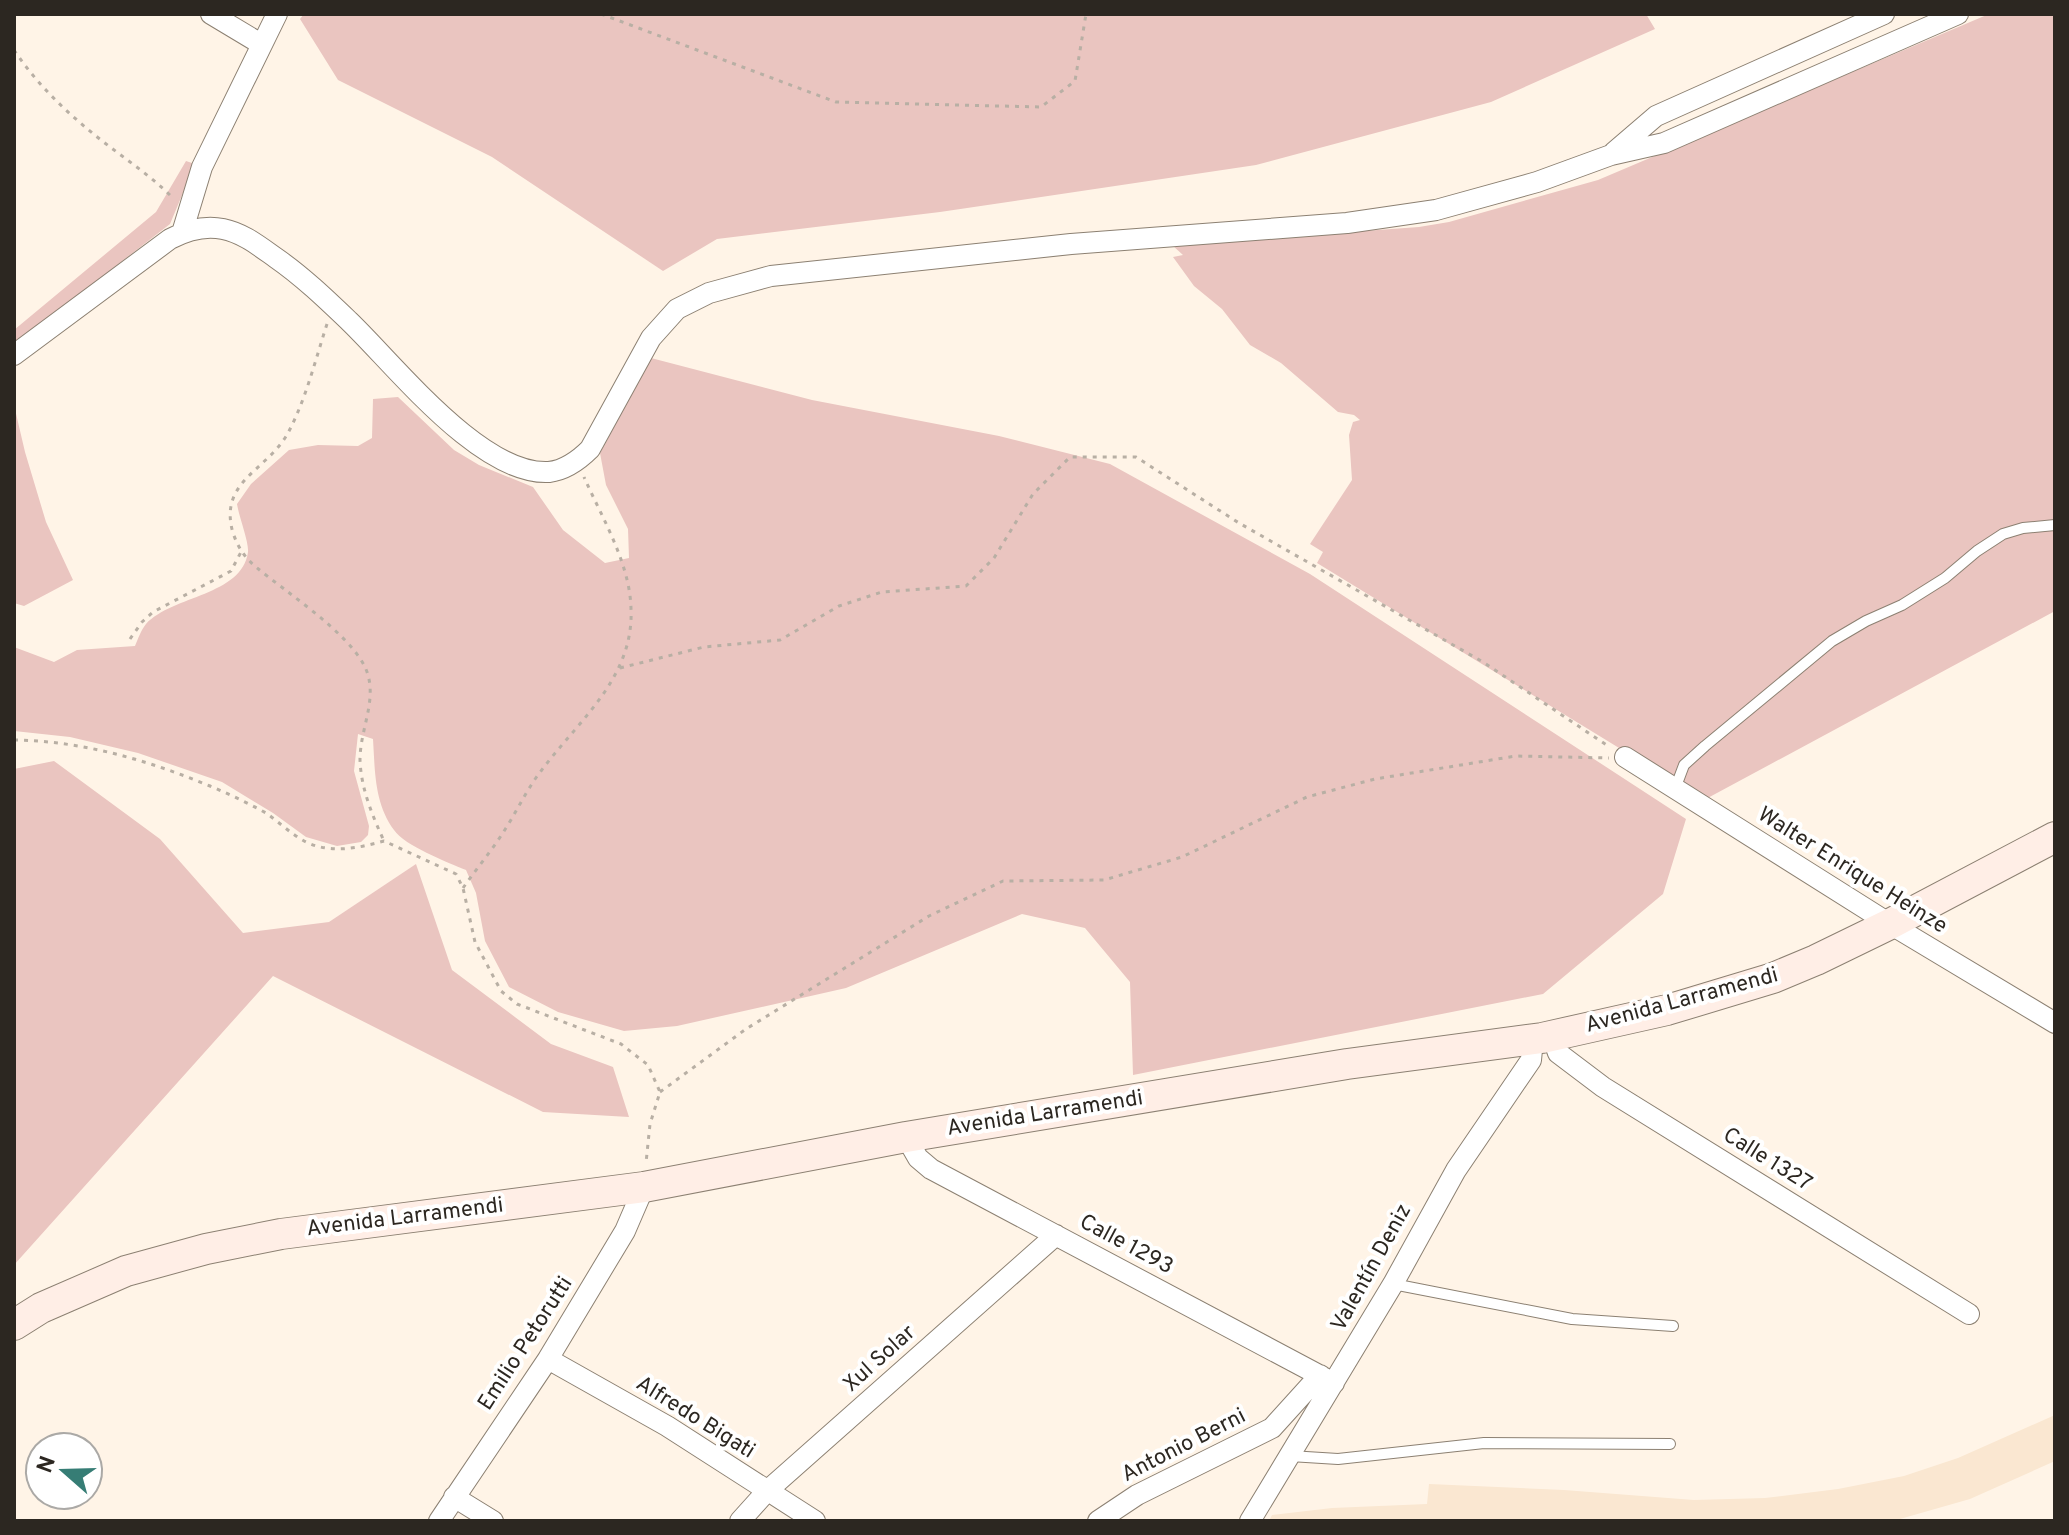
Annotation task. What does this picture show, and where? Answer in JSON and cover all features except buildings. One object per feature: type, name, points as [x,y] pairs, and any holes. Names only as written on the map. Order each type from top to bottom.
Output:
[{"type":"main road","name":"Avenida Larramendi","points":[[14,1325],[41,1308],[126,1271],[206,1249],[281,1234],[644,1187],[906,1137],[1347,1064],[1543,1037],[1667,1010],[1733,991],[1816,960],[2055,837]]},
{"type":"street","points":[[211,14],[261,44]]},
{"type":"street","points":[[182,233],[202,167],[277,14]]},
{"type":"street","points":[[1611,155],[1656,116],[1884,14]]},
{"type":"street","points":[[14,355],[170,239],[208,227],[237,233],[292,269],[441,414],[491,454],[535,471],[549,472],[578,461],[600,434],[651,338],[665,321],[690,301],[733,285],[771,276],[1055,245],[1392,218],[1479,200],[1611,155],[1664,143],[1958,14]]},
{"type":"street","name":"Walter Enrique Heinze","points":[[1625,757],[1890,924],[2055,1023]]},
{"type":"street","name":"Valentín Deniz","points":[[1250,1521],[1290,1456],[1327,1379],[1393,1284],[1456,1170],[1531,1060],[1543,1037]]},
{"type":"street","name":"Calle 1327","points":[[1543,1037],[1558,1053],[1603,1087],[1969,1314]]},
{"type":"street","name":"Calle 1293","points":[[906,1137],[918,1158],[931,1169],[1327,1379]]},
{"type":"street","name":"Emilio Petorutti","points":[[439,1521],[548,1359],[625,1231],[644,1187]]},
{"type":"street","name":"Xul Solar","points":[[740,1521],[767,1491],[1056,1235]]},
{"type":"street","name":"Alfredo Bigati","points":[[548,1359],[667,1426],[815,1521]]},
{"type":"street","name":"Antonio Berni","points":[[1098,1521],[1137,1495],[1272,1428],[1327,1379]]},
{"type":"street","points":[[454,1497],[493,1521]]},
{"type":"lane","points":[[1675,789],[1684,765],[1832,641],[1902,605],[1945,578],[2003,534],[2023,528],[2055,525]]},
{"type":"lane","points":[[1393,1284],[1572,1319],[1673,1326]]},
{"type":"lane","points":[[1290,1456],[1338,1459],[1484,1443],[1670,1444]]},
{"type":"path","points":[[601,14],[836,102],[1041,107],[1075,81],[1086,14]]},
{"type":"path","points":[[14,50],[56,101],[95,135],[151,176],[187,212]]},
{"type":"path","points":[[333,306],[292,424],[282,443],[244,481],[229,508],[234,536],[241,552],[326,623],[363,663],[371,682],[360,758],[370,810],[384,841]]},
{"type":"path","points":[[620,668],[704,647],[780,640],[839,606],[882,592],[966,586],[994,558],[1033,494],[1070,457],[1136,457],[1239,523],[1483,662],[1625,757]]},
{"type":"path","points":[[463,888],[507,827],[541,770],[596,705],[620,668],[631,609],[623,564],[578,461]]},
{"type":"path","points":[[130,639],[153,612],[231,571],[241,552]]},
{"type":"path","points":[[14,740],[42,740],[139,759],[236,798],[264,812],[306,841],[322,847],[361,847],[384,841],[456,874],[463,888],[475,942],[501,991],[517,1004],[621,1044],[648,1065],[660,1092]]},
{"type":"path","points":[[644,1187],[650,1124],[660,1092],[746,1029],[929,916],[1003,881],[1104,880],[1182,857],[1307,797],[1375,779],[1516,756],[1625,757]]},
{"type":"shaded area","points":[[304,14],[1646,14],[1655,29],[1491,102],[1256,165],[940,212],[717,239],[663,271],[492,157],[338,80],[300,19]]},
{"type":"shaded area","points":[[1989,14],[2055,14],[2055,611],[1704,800],[1317,563],[1323,552],[1310,544],[1352,480],[1349,435],[1353,422],[1360,420],[1354,415],[1338,412],[1281,363],[1250,345],[1222,309],[1194,286],[1173,257],[1183,255],[1172,245],[1419,227],[1449,222],[1598,180]]},
{"type":"shaded area","points":[[186,161],[195,164],[170,224],[14,345],[14,330],[156,212]]},
{"type":"shaded area","points":[[651,358],[812,400],[999,436],[1110,464],[1310,574],[1686,819],[1663,894],[1543,994],[1133,1075],[1130,982],[1085,928],[1022,914],[846,988],[677,1026],[624,1031],[558,1012],[509,987],[485,941],[476,893],[466,870],[407,842],[387,820],[377,786],[373,739],[358,734],[354,771],[369,826],[368,835],[361,842],[337,846],[306,837],[222,782],[138,753],[70,737],[14,731],[14,647],[54,662],[77,650],[135,646],[144,626],[158,614],[220,586],[243,567],[248,548],[237,504],[251,484],[289,450],[318,445],[358,446],[372,438],[373,399],[398,397],[454,450],[479,465],[533,487],[563,530],[605,563],[629,558],[628,529],[606,485],[600,453]]},
{"type":"shaded area","points":[[14,405],[46,522],[73,580],[24,606],[14,603]]},
{"type":"shaded area","points":[[54,761],[160,839],[243,933],[329,922],[416,864],[452,970],[551,1044],[613,1067],[629,1117],[543,1112],[273,976],[14,1265],[14,769]]},
{"type":"shaded area","points":[[2055,1415],[2055,1461],[1970,1499],[1893,1521],[1269,1521],[1272,1515],[1332,1508],[1427,1504],[1429,1484],[1694,1500],[1765,1498],[1838,1489],[1904,1476],[1958,1458]]}]
